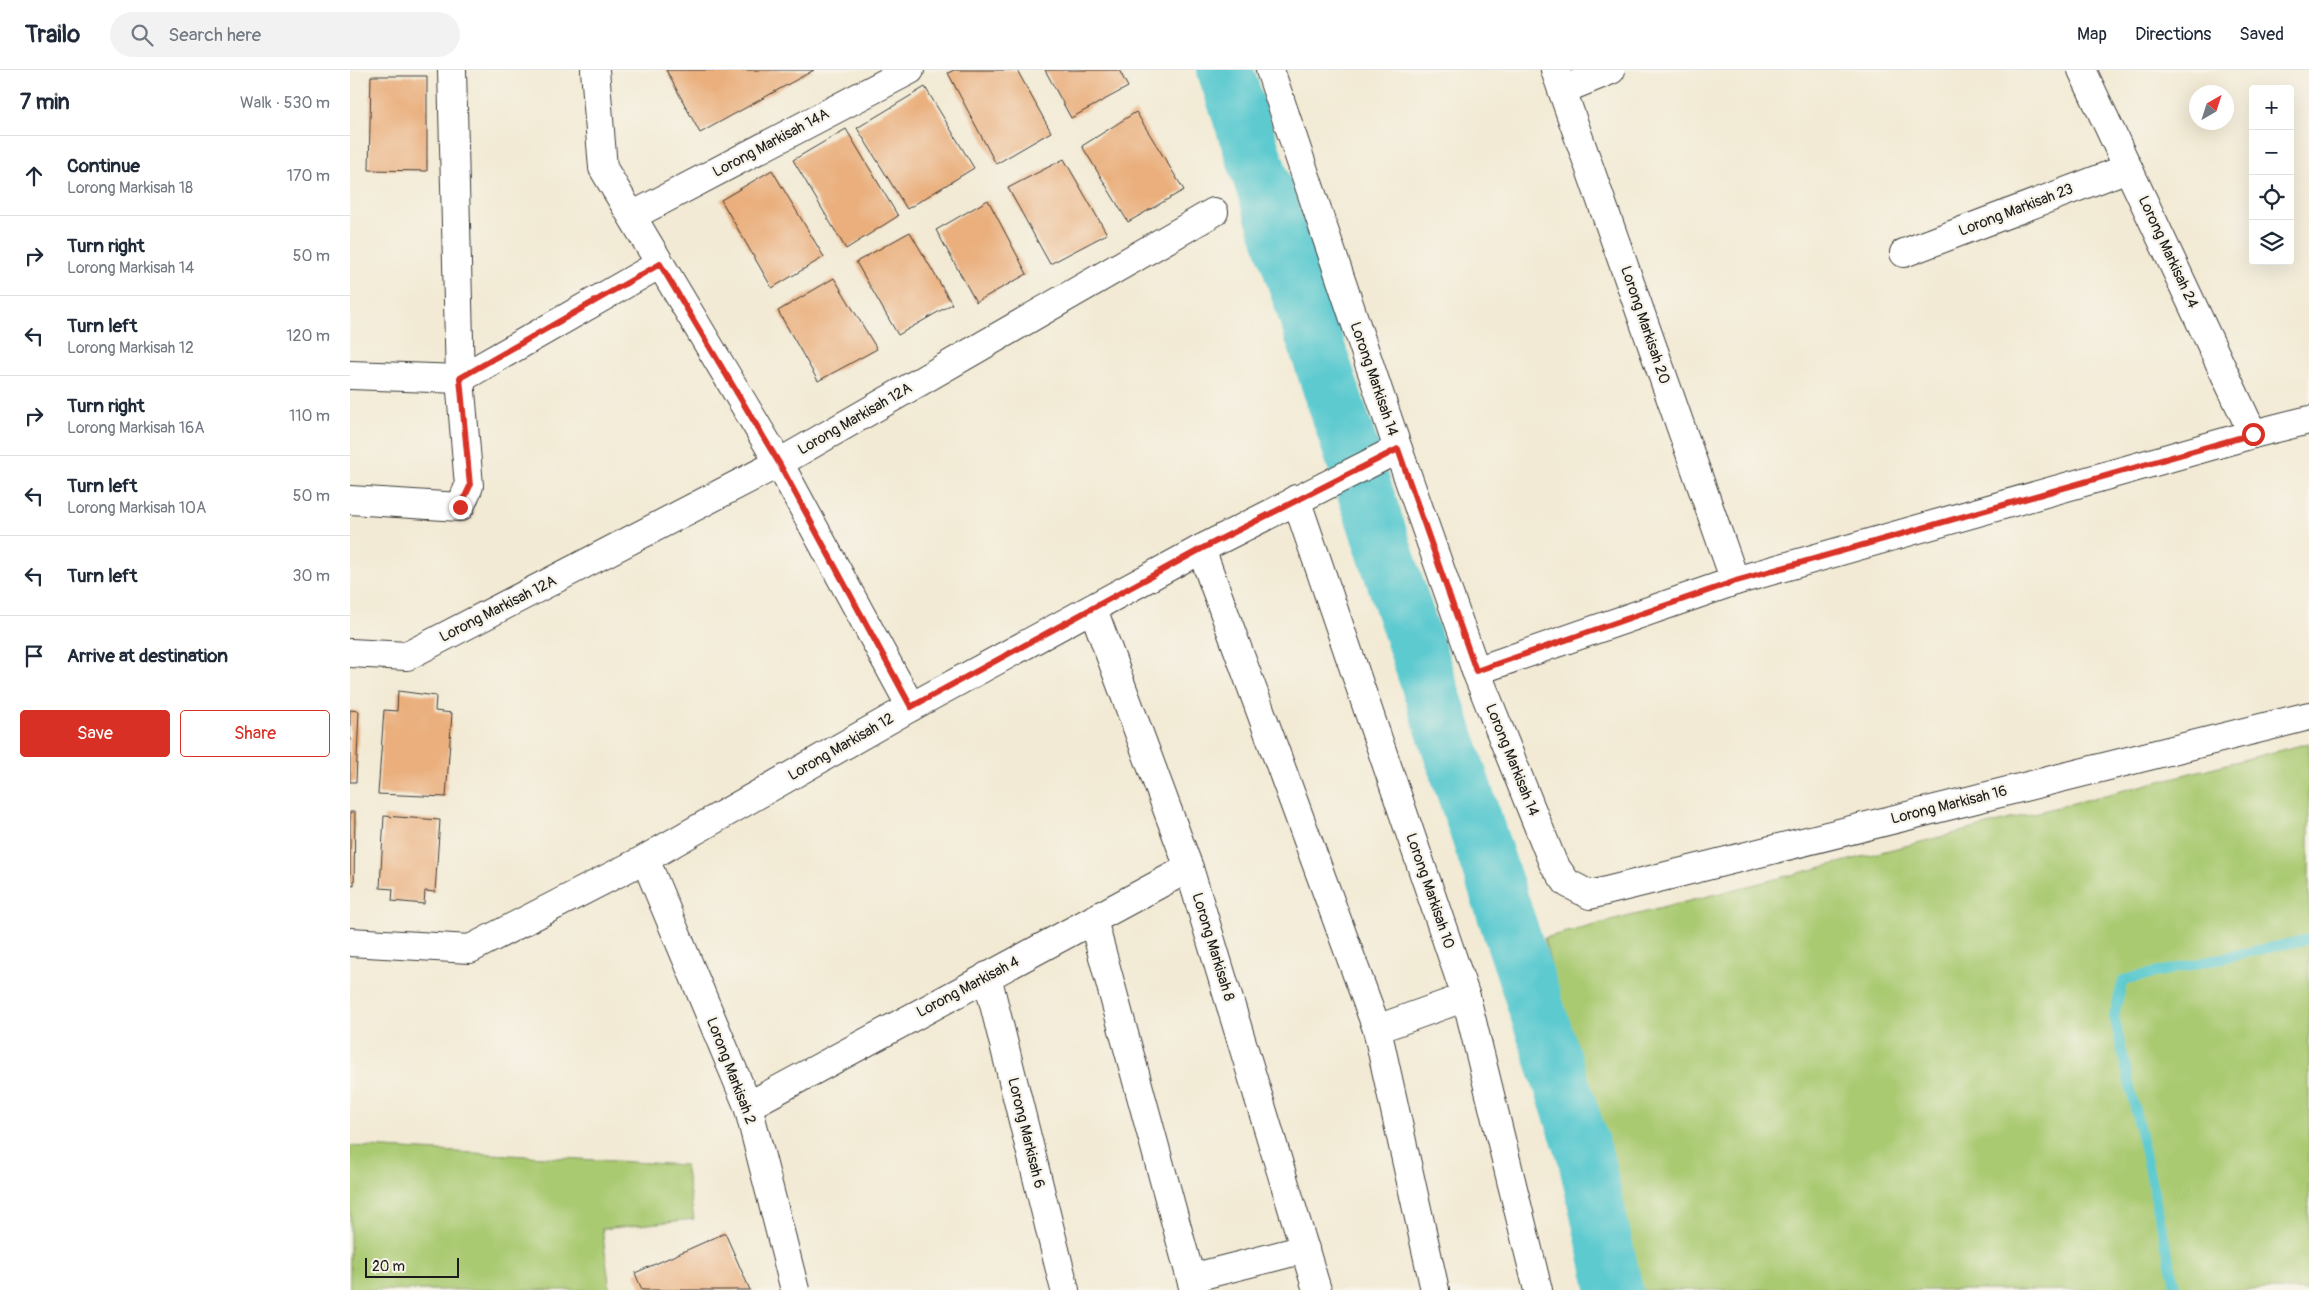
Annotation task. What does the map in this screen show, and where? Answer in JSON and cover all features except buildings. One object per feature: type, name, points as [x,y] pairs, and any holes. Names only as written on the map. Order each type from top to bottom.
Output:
[{"type":"street","points":[[350,500],[460,507],[470,486],[460,378],[452,70]]},
{"type":"street","points":[[595,70],[602,168],[779,463],[911,707]]},
{"type":"street","name":"Lorong Markisah 14A","points":[[632,216],[910,70]]},
{"type":"street","name":"Lorong Markisah 14","points":[[1270,70],[1387,454],[1552,863],[1567,882],[1590,895]]},
{"type":"street","points":[[1559,80],[1611,70]]},
{"type":"street","name":"Lorong Markisah 24","points":[[2082,70],[2253,434]]},
{"type":"street","name":"Lorong Markisah 20","points":[[1559,80],[1736,581]]},
{"type":"street","name":"Lorong Markisah 23","points":[[1904,253],[2128,168]]},
{"type":"street","name":"Lorong Markisah 12A","points":[[350,653],[407,656],[779,463],[1214,212]]},
{"type":"street","points":[[350,375],[460,378],[660,264]]},
{"type":"street","points":[[1476,671],[1736,581],[2253,434],[2309,420]]},
{"type":"street","name":"Lorong Markisah 12","points":[[350,942],[470,949],[645,859],[911,707],[1201,549],[1387,454]]},
{"type":"street","name":"Lorong Markisah 10","points":[[1296,499],[1466,996],[1538,1290]]},
{"type":"street","points":[[1201,549],[1377,1030],[1435,1290]]},
{"type":"street","name":"Lorong Markisah 8","points":[[1093,609],[1189,868],[1317,1290]]},
{"type":"street","name":"Lorong Markisah 16","points":[[1590,895],[2309,716]]},
{"type":"street","name":"Lorong Markisah 2","points":[[645,859],[748,1106],[795,1290]]},
{"type":"street","name":"Lorong Markisah 4","points":[[748,1106],[1189,868]]},
{"type":"street","points":[[1093,920],[1193,1284],[1305,1249]]},
{"type":"street","name":"Lorong Markisah 6","points":[[987,976],[1065,1290]]},
{"type":"street","points":[[1377,1030],[1466,996]]},
{"type":"green space","points":[[2309,743],[2309,1290],[1634,1290],[1544,938]]},
{"type":"green space","points":[[350,1146],[685,1165],[694,1219],[602,1229],[610,1290],[350,1290]]},
{"type":"waterway","points":[[1225,70],[1585,1155],[1615,1290]]},
{"type":"waterway","points":[[2176,1290],[2114,1016],[2123,980],[2309,939]]},
{"type":"route","points":[[460,507],[470,486],[460,378],[660,264],[779,463],[911,707],[1201,549],[1296,499],[1398,449],[1476,671],[1736,581],[2253,434]]}]
